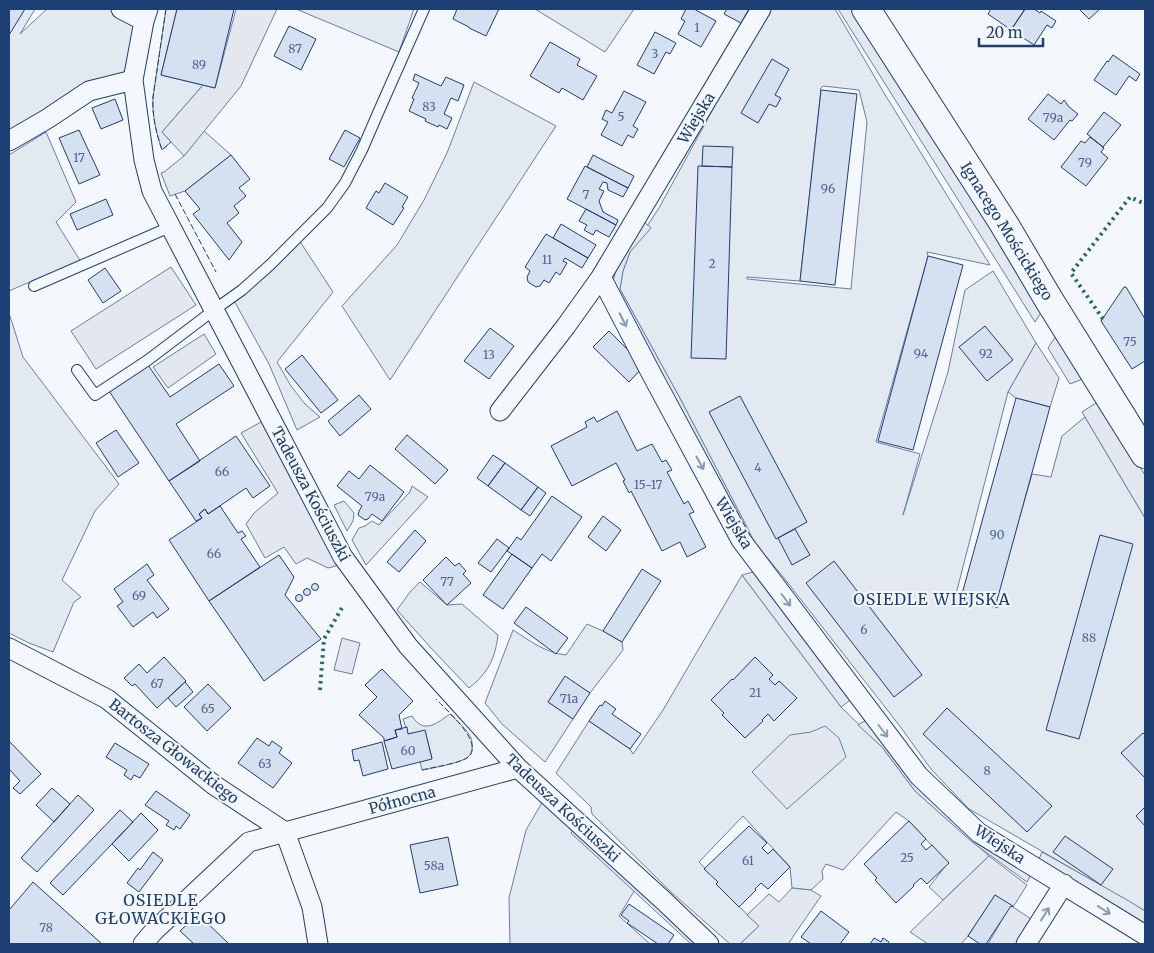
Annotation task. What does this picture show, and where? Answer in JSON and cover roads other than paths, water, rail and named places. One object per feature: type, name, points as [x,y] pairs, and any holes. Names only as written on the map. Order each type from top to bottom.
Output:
[{"type":"street","points":[[121,9],[146,15]]},
{"type":"street","name":"Wiejska","points":[[761,9],[601,277],[741,540],[918,776],[979,833],[1145,935]]},
{"type":"street","name":"Ignacego Mościckiego","points":[[866,9],[1004,224],[1145,454]]},
{"type":"street","name":"Tadeusza Kościuszki","points":[[146,15],[133,80],[144,160],[152,191],[343,557],[408,646],[518,768],[709,944]]},
{"type":"street","points":[[9,141],[89,91],[133,80]]},
{"type":"street","points":[[500,411],[566,326],[601,277]]},
{"type":"street","name":"Bartosza Głowackiego","points":[[9,648],[107,698],[214,785],[285,832]]},
{"type":"street","name":"Północna","points":[[144,944],[154,931],[248,842],[518,768]]},
{"type":"street","points":[[285,832],[312,907],[318,944]]},
{"type":"street","points":[[1026,944],[1064,884]]},
{"type":"lane","points":[[77,370],[94,395],[148,360],[242,290],[327,208],[345,183],[362,150],[424,9]]},
{"type":"lane","points":[[34,286],[170,227]]},
{"type":"district","name":"OSIEDLE WIEJSKA","points":[[932,599]]},
{"type":"district","name":"OSIEDLE GŁOWACKIEGO","points":[[161,909]]}]
